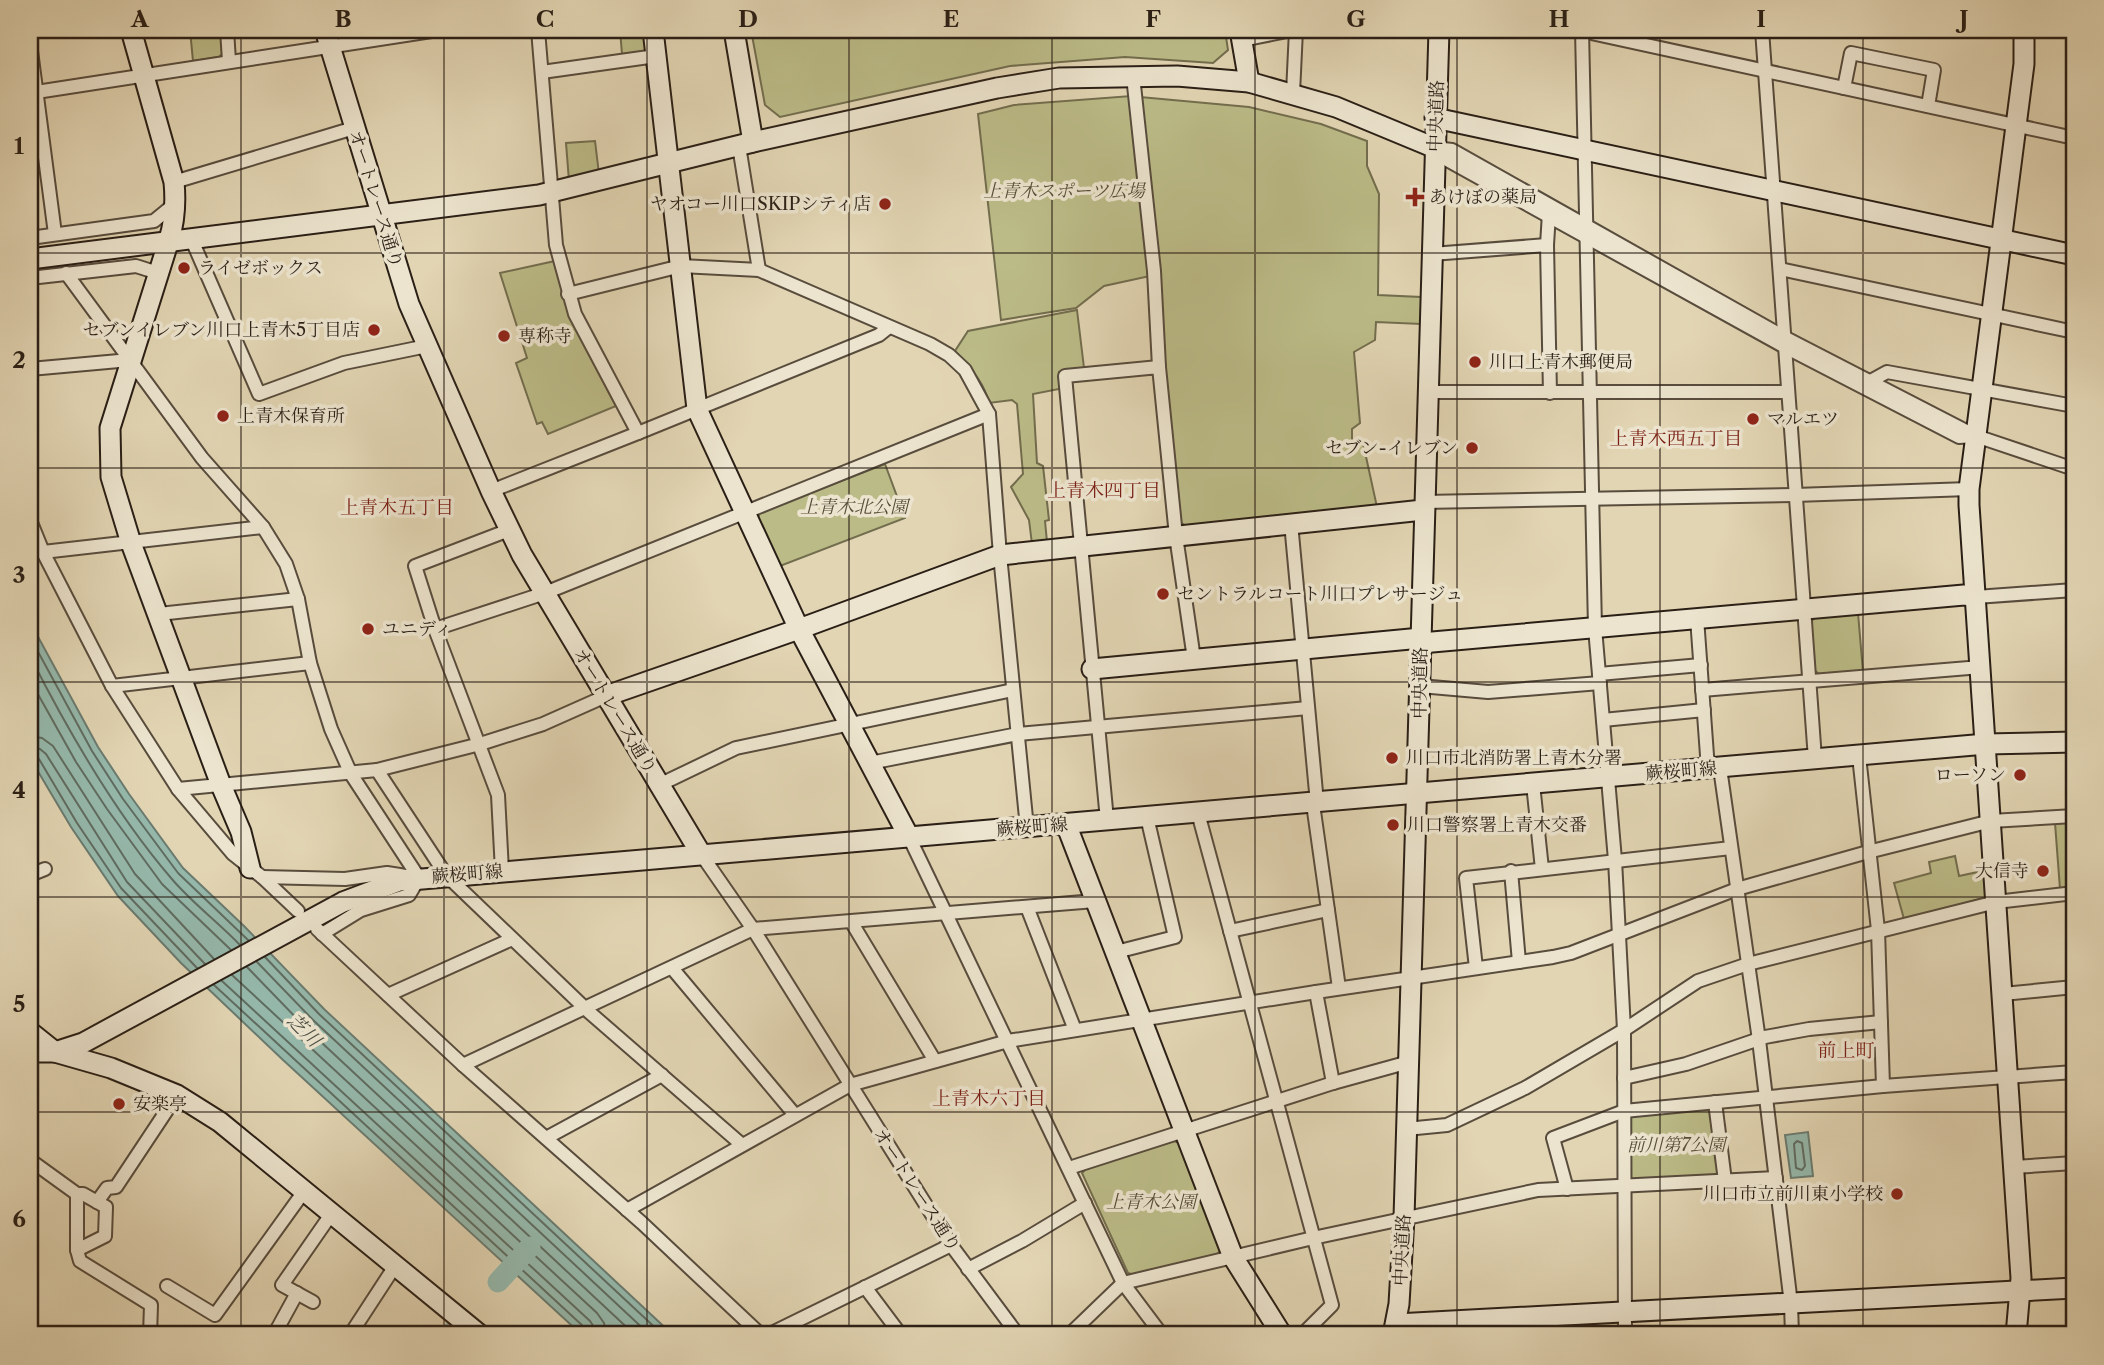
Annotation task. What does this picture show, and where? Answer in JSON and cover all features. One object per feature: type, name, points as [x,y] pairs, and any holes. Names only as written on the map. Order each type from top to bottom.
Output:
[{"type":"street","points":[[131,30],[174,181],[176,203],[169,240],[110,428],[111,477],[131,542],[256,872]]},
{"type":"street","points":[[227,30],[229,61]]},
{"type":"street","points":[[33,92],[229,61],[327,38],[438,30]]},
{"type":"street","points":[[538,30],[556,245],[568,294],[575,314],[638,433]]},
{"type":"street","points":[[653,30],[697,410],[799,629],[909,837],[1124,1283],[1162,1335]]},
{"type":"street","points":[[734,30],[759,270]]},
{"type":"street","points":[[1249,82],[1241,35],[1294,30],[1293,93]]},
{"type":"street","name":"中央道路","points":[[1394,1332],[1399,1304],[1404,1218],[1439,30]]},
{"type":"street","points":[[1625,1335],[1624,1030],[1615,860],[1595,628],[1582,30],[2074,138]]},
{"type":"street","points":[[1762,30],[1815,759]]},
{"type":"street","points":[[2016,1335],[2021,1290],[1969,489],[2024,64],[2024,30]]},
{"type":"street","name":"オートレース通り","points":[[327,38],[409,304],[509,530],[701,854],[753,929],[951,1245],[1018,1335]]},
{"type":"street","points":[[30,43],[33,92],[55,234]]},
{"type":"street","points":[[1844,88],[1851,53],[1934,70],[1928,106]]},
{"type":"street","points":[[542,72],[656,56]]},
{"type":"street","points":[[1133,76],[1154,271],[1159,367],[1176,536],[1194,659]]},
{"type":"street","points":[[30,259],[552,192],[746,144],[997,88],[1059,78],[1133,76],[1249,82],[1336,107],[1435,148],[1449,161],[1865,383],[1959,437],[1976,436],[2074,469]]},
{"type":"street","points":[[1435,118],[2074,255]]},
{"type":"street","points":[[174,181],[354,128]]},
{"type":"street","points":[[30,238],[154,221],[176,203]]},
{"type":"street","points":[[1549,212],[1546,245],[1550,393]]},
{"type":"street","points":[[191,238],[259,394],[344,363],[427,346]]},
{"type":"street","points":[[1432,254],[1546,245]]},
{"type":"street","points":[[30,278],[136,266],[158,273]]},
{"type":"street","points":[[568,294],[681,266],[759,270],[949,355],[965,370],[989,414],[1027,828]]},
{"type":"street","points":[[1780,269],[2074,332]]},
{"type":"street","points":[[66,273],[202,458],[263,527],[286,564],[298,599],[310,663],[331,729],[351,774],[419,878]]},
{"type":"street","points":[[491,491],[697,410],[879,335],[890,327]]},
{"type":"street","points":[[30,369],[130,360]]},
{"type":"street","points":[[1107,820],[1065,376],[1159,367]]},
{"type":"street","points":[[1865,383],[1887,372],[2074,406]]},
{"type":"street","points":[[1429,392],[1788,392]]},
{"type":"street","points":[[435,629],[545,593],[989,414]]},
{"type":"street","points":[[178,789],[351,774],[480,744],[543,724],[606,696],[1000,555],[1423,506],[1969,489]]},
{"type":"street","points":[[30,520],[43,552],[112,686],[178,789],[233,854],[298,911]]},
{"type":"street","points":[[1291,523],[1304,649],[1315,803],[1339,988]]},
{"type":"street","points":[[43,552],[263,527]]},
{"type":"street","points":[[502,871],[498,795],[435,629],[415,566],[509,530]]},
{"type":"street","points":[[1092,670],[1304,649],[1595,628],[1964,595],[1976,597],[2074,590]]},
{"type":"street","points":[[159,614],[298,599]]},
{"type":"street","points":[[1698,618],[1704,710],[1731,848],[1759,1040],[1791,1304],[1792,1335]]},
{"type":"street","points":[[112,686],[310,663]]},
{"type":"street","points":[[1420,686],[1489,692],[1701,665]]},
{"type":"street","points":[[1702,690],[1981,667]]},
{"type":"street","points":[[659,785],[736,748],[1013,690]]},
{"type":"street","points":[[870,763],[1018,734],[1308,708]]},
{"type":"street","points":[[1603,720],[1704,710]]},
{"type":"street","name":"蕨桜町線","points":[[30,1052],[55,1052],[94,1037],[343,902],[399,881],[1986,744],[2074,741]]},
{"type":"street","points":[[1859,756],[1878,930],[1883,1086]]},
{"type":"street","points":[[377,770],[446,875],[586,1009],[741,1144]]},
{"type":"street","points":[[1533,784],[1542,869]]},
{"type":"street","points":[[1198,813],[1332,1305],[1302,1335]]},
{"type":"street","points":[[626,1210],[850,1085],[1008,1041],[1571,953],[1737,889],[1868,852],[1992,821],[2074,816]]},
{"type":"street","points":[[1116,952],[1175,937],[1147,817]]},
{"type":"street","points":[[1066,824],[1233,1256],[1279,1334]]},
{"type":"street","points":[[1476,968],[1466,878],[1731,848]]},
{"type":"street","points":[[30,875],[45,869]]},
{"type":"street","points":[[1511,871],[1519,962]]},
{"type":"street","points":[[256,872],[345,879],[387,873],[419,878]]},
{"type":"street","points":[[419,878],[409,895],[361,910],[320,932],[761,1335]]},
{"type":"street","points":[[1406,1129],[1447,1125],[1525,1088],[1624,1030],[1698,981],[1748,964],[1996,902],[2074,893]]},
{"type":"street","points":[[463,1065],[753,929],[1095,901]]},
{"type":"street","points":[[1027,906],[1075,1030]]},
{"type":"street","points":[[1230,931],[1328,910]]},
{"type":"street","points":[[852,923],[935,1061]]},
{"type":"street","points":[[388,995],[512,939]]},
{"type":"street","points":[[672,968],[795,1115]]},
{"type":"street","points":[[2003,994],[2074,987]]},
{"type":"street","points":[[1316,992],[1333,1083]]},
{"type":"street","points":[[1624,1079],[1686,1064],[1759,1040],[1809,1029],[1881,1022]]},
{"type":"street","points":[[30,1032],[55,1052],[111,1068],[177,1095],[220,1122],[481,1335]]},
{"type":"street","points":[[1069,1168],[1333,1083],[1409,1062]]},
{"type":"street","points":[[1567,1189],[1553,1138],[1624,1111],[1883,1086],[2074,1072]]},
{"type":"street","points":[[545,1138],[662,1075]]},
{"type":"street","points":[[97,1202],[107,1188],[116,1187],[177,1095]]},
{"type":"street","points":[[1715,1102],[1726,1181]]},
{"type":"street","points":[[30,1160],[77,1194],[83,1194],[106,1207],[105,1236],[77,1250]]},
{"type":"street","points":[[2014,1167],[2074,1163]]},
{"type":"street","points":[[1069,1335],[1124,1283],[1313,1238],[1538,1191],[1776,1178]]},
{"type":"street","points":[[167,1286],[215,1315],[305,1190]]},
{"type":"street","points":[[77,1194],[77,1250],[80,1261],[151,1306],[150,1335]]},
{"type":"street","points":[[968,1269],[1022,1241],[1085,1203]]},
{"type":"street","points":[[313,1303],[282,1285],[332,1213]]},
{"type":"street","points":[[768,1335],[951,1245]]},
{"type":"street","points":[[350,1335],[395,1266]]},
{"type":"street","points":[[865,1287],[901,1335]]},
{"type":"street","points":[[1394,1332],[1517,1326],[1626,1313],[2074,1288]]},
{"type":"street","points":[[274,1335],[297,1293]]},
{"type":"green space","points":[[190,30],[222,30],[223,53],[219,57],[193,61]]},
{"type":"green space","points":[[620,30],[644,30],[646,52],[622,54]]},
{"type":"green space","points":[[751,30],[1225,30],[1228,50],[1213,63],[1125,57],[1010,66],[780,117],[765,105]]},
{"type":"green space","name":"上青木スポーツ広場","points":[[1131,96],[1150,276],[1104,286],[1076,308],[1001,320],[978,114],[1014,105]]},
{"type":"green space","points":[[1140,97],[1249,107],[1321,124],[1367,141],[1367,166],[1379,194],[1378,295],[1421,297],[1421,324],[1376,322],[1375,340],[1354,352],[1360,423],[1352,429],[1352,442],[1363,443],[1377,507],[1188,527],[1180,522]]},
{"type":"green space","points":[[595,141],[599,174],[569,181],[566,143]]},
{"type":"green space","points":[[555,261],[569,316],[616,406],[548,434],[542,422],[537,424],[516,363],[527,358],[500,273]]},
{"type":"green space","points":[[1077,310],[1084,368],[1059,372],[1059,389],[1033,394],[1037,463],[1043,466],[1049,520],[1045,521],[1047,542],[1032,544],[1029,520],[1011,487],[1023,474],[1017,404],[1012,400],[989,403],[980,381],[955,351],[968,331]]},
{"type":"green space","name":"上青木北公園","points":[[885,464],[905,518],[780,566],[758,518],[760,512]]},
{"type":"green space","points":[[1858,613],[1863,672],[1822,676],[1814,670],[1811,622],[1816,616]]},
{"type":"green space","points":[[2055,823],[2068,823],[2074,858],[2074,888],[2060,889]]},
{"type":"green space","points":[[1955,856],[1959,876],[1987,870],[1990,892],[1984,898],[1904,919],[1894,883],[1931,873],[1929,862]]},
{"type":"green space","name":"前川第7公園","points":[[1710,1108],[1719,1176],[1633,1183],[1630,1178],[1629,1118],[1635,1114]]},
{"type":"green space","name":"上青木公園","points":[[1174,1141],[1182,1144],[1222,1249],[1216,1255],[1134,1275],[1128,1273],[1082,1173],[1086,1169]]},
{"type":"water","name":"芝川","points":[[30,622],[98,747],[183,868],[245,927],[324,1009],[673,1335],[582,1335],[282,1059],[181,963],[118,896],[71,827],[30,758]]},
{"type":"water","points":[[1808,1132],[1813,1176],[1791,1178],[1785,1135]]},
{"type":"waterway","points":[[498,1282],[530,1247]]},
{"type":"waterway","points":[[450,1335],[454,1330]]},
{"type":"place","name":"あけぼの薬局","points":[[1415,197]]},
{"type":"place","name":"ヤオコー川口SKIPシティ店","points":[[885,204]]},
{"type":"place","name":"ライゼボックス","points":[[184,268]]},
{"type":"place","name":"セブンイレブン川口上青木5丁目店","points":[[374,330]]},
{"type":"place","name":"専称寺","points":[[504,336]]},
{"type":"place","name":"川口上青木郵便局","points":[[1475,362]]},
{"type":"place","name":"上青木保育所","points":[[223,416]]},
{"type":"place","name":"マルエツ","points":[[1753,419]]},
{"type":"place","name":"セブン-イレブン","points":[[1472,448]]},
{"type":"place","name":"セントラルコート川口プレサージュ","points":[[1163,594]]},
{"type":"place","name":"ユニディ","points":[[368,629]]},
{"type":"place","name":"川口市北消防署上青木分署","points":[[1392,758]]},
{"type":"place","name":"ローソン","points":[[2020,775]]},
{"type":"place","name":"川口警察署上青木交番","points":[[1393,825]]},
{"type":"place","name":"大信寺","points":[[2043,871]]},
{"type":"place","name":"安楽亭","points":[[119,1104]]},
{"type":"place","name":"川口市立前川東小学校","points":[[1897,1194]]},
{"type":"district","name":"上青木西五丁目","points":[[1676,438]]},
{"type":"district","name":"上青木四丁目","points":[[1104,490]]},
{"type":"district","name":"上青木五丁目","points":[[397,507]]},
{"type":"district","name":"前上町","points":[[1846,1050]]},
{"type":"district","name":"上青木六丁目","points":[[989,1098]]}]
